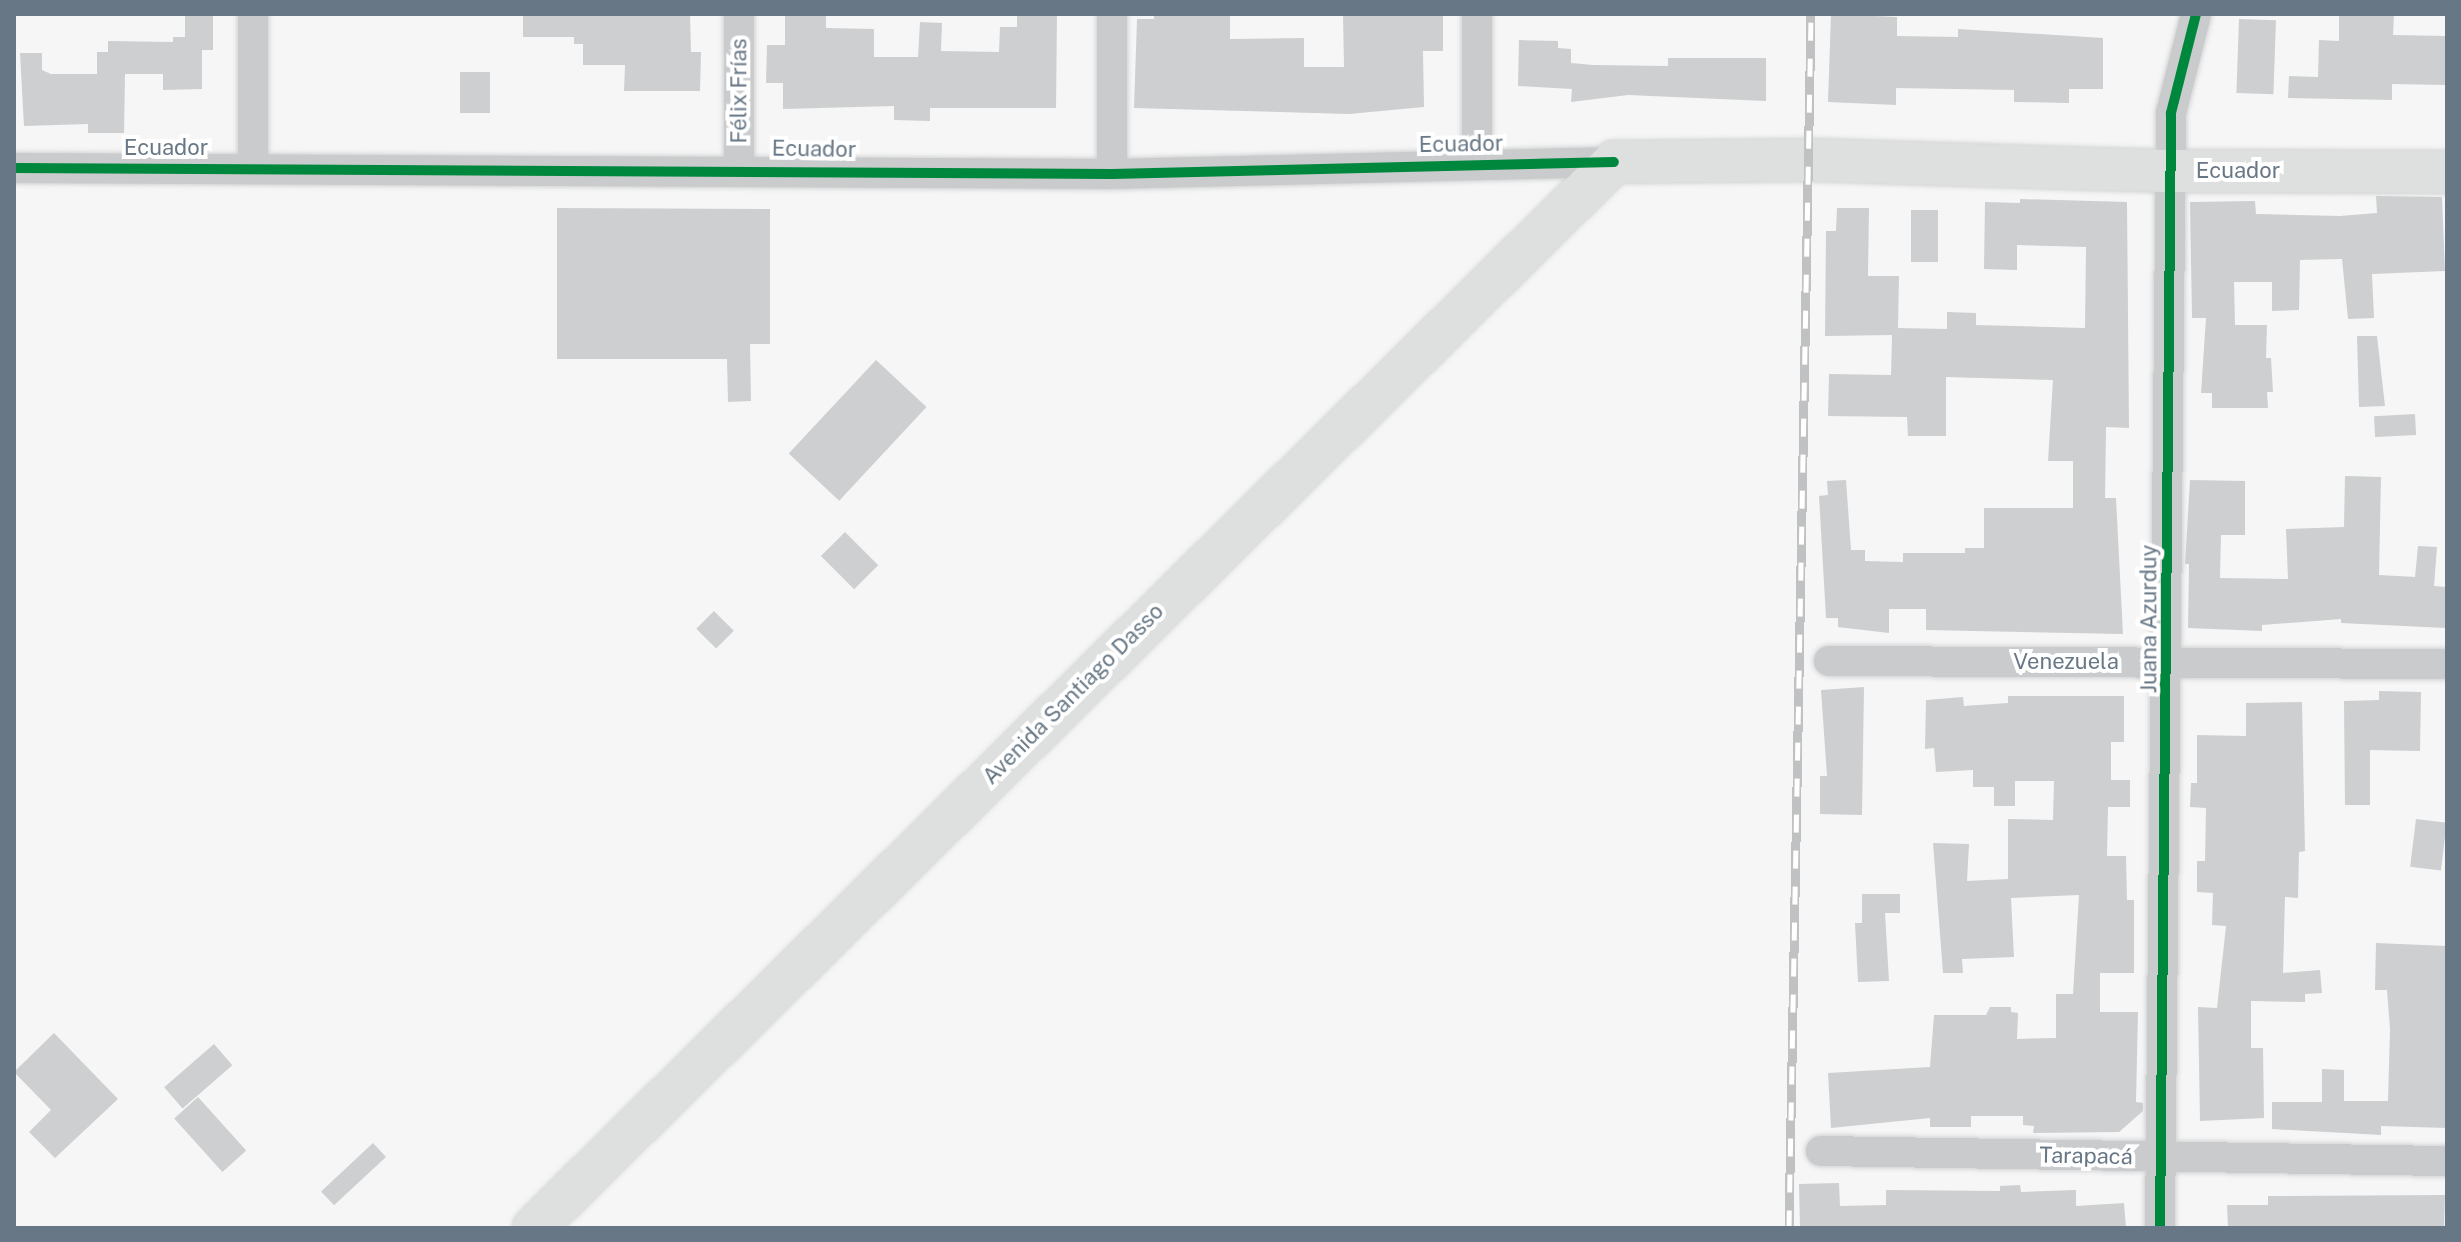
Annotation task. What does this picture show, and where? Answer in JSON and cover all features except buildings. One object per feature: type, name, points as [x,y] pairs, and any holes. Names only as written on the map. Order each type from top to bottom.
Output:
[{"type":"main road","name":"Ecuador","points":[[1614,162],[1812,160],[2171,171],[2447,172]]},
{"type":"main road","name":"Avenida Santiago Dasso","points":[[534,1228],[1614,162]]},
{"type":"street","points":[[253,14],[253,169]]},
{"type":"street","name":"Félix Frías","points":[[739,14],[739,168]]},
{"type":"street","points":[[1112,14],[1112,174]]},
{"type":"street","points":[[1477,14],[1477,163]]},
{"type":"street","name":"Juana Azurduy","points":[[2160,1228],[2169,662],[2171,113],[2196,14]]},
{"type":"street","name":"Ecuador","points":[[14,168],[739,168],[1112,174],[1614,162]]},
{"type":"street","name":"Venezuela","points":[[1829,661],[2447,664]]},
{"type":"street","name":"Tarapacá","points":[[1821,1151],[2447,1161]]},
{"type":"railway","points":[[1789,1228],[1811,14]]},
{"type":"cycle path","points":[[2160,1228],[2171,113],[2196,14]]},
{"type":"cycle path","points":[[14,168],[1112,174],[1614,162]]}]
